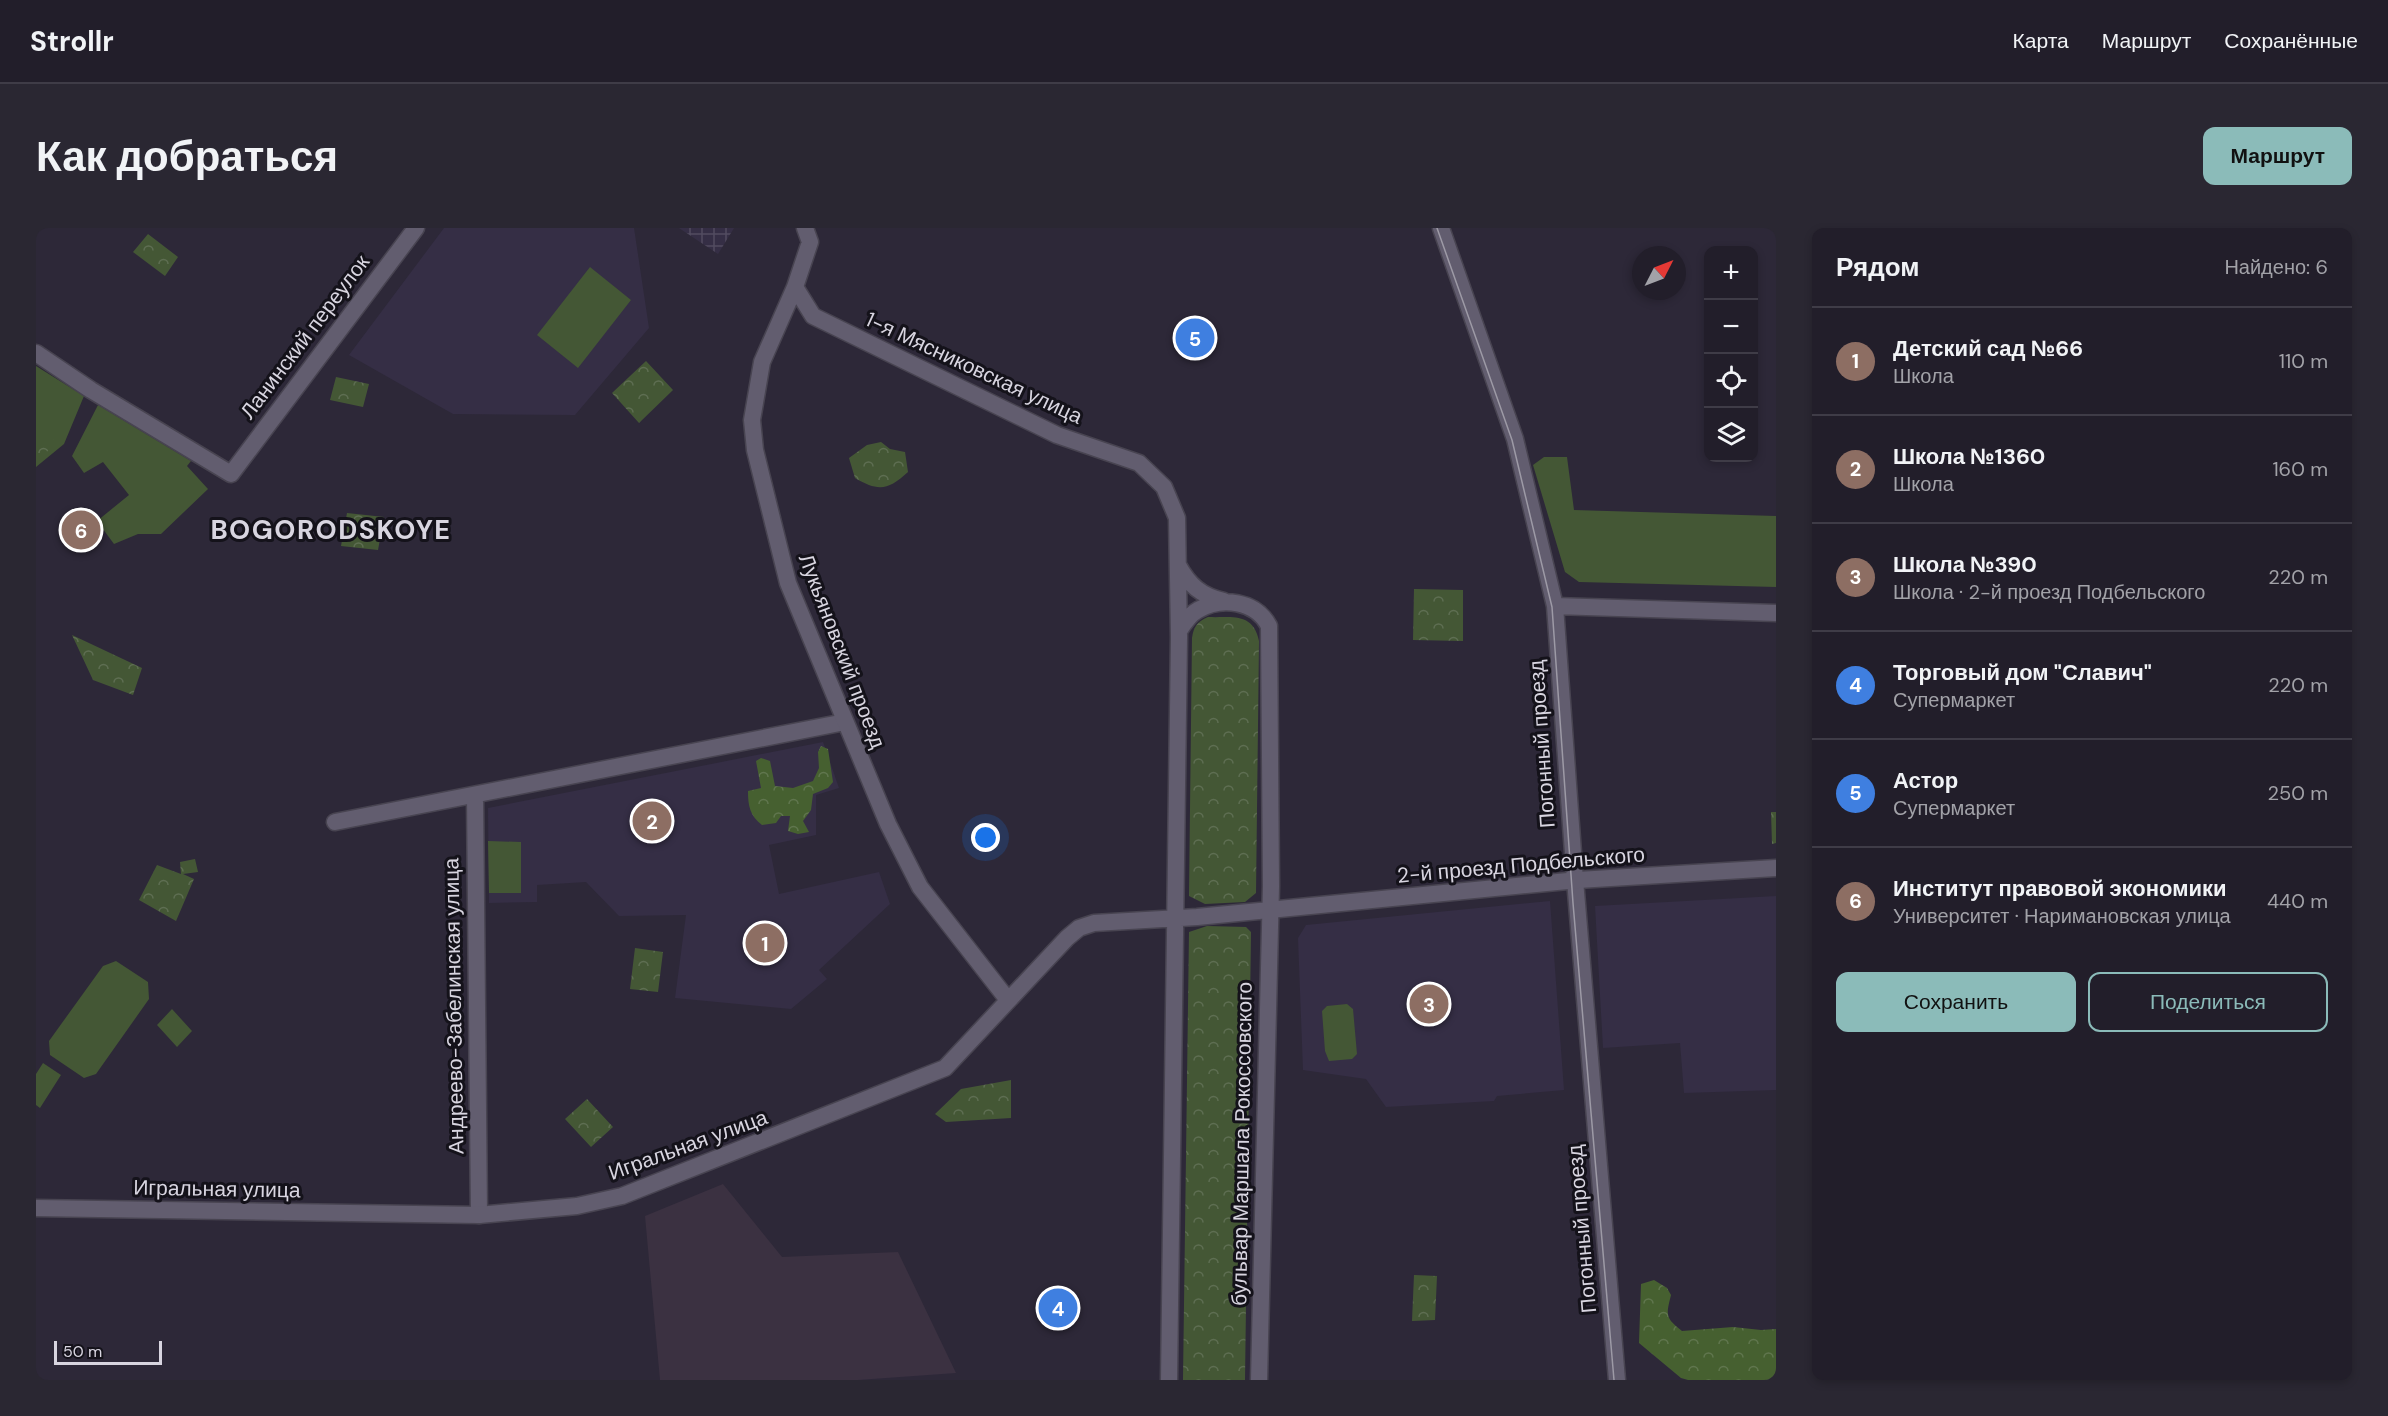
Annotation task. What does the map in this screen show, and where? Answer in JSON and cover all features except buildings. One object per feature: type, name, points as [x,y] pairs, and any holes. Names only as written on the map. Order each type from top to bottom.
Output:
[{"type":"street","name":"Ланинский переулок","points":[[36,353],[91,390],[231,474],[416,228]]},
{"type":"street","points":[[795,287],[810,242],[805,228]]},
{"type":"street","name":"Погонный проезд","points":[[1441,228],[1515,439],[1555,606],[1575,880],[1617,1380]]},
{"type":"street","name":"1-я Мясниковская улица","points":[[795,287],[813,316],[1057,435],[1139,463],[1164,487],[1177,518],[1179,631]]},
{"type":"street","name":"Лукьяновский проезд","points":[[795,287],[759,372],[752,420],[754,442],[788,583],[888,824],[920,887],[1008,1000]]},
{"type":"street","name":"бульвар Маршала Рокоссовского","points":[[1178,564],[1187,581],[1201,593],[1257,610],[1269,626],[1270,910],[1259,1380]]},
{"type":"street","points":[[1169,1380],[1179,631],[1185,621],[1199,609],[1225,602]]},
{"type":"street","points":[[1555,606],[1776,613]]},
{"type":"street","points":[[335,822],[845,722]]},
{"type":"street","name":"Андреево-Забелинская улица","points":[[475,796],[479,1215]]},
{"type":"street","name":"2-й проезд Подбельского","points":[[1270,910],[1575,880],[1776,868]]},
{"type":"street","points":[[1175,918],[1270,910]]},
{"type":"street","name":"Игральная улица","points":[[36,1208],[479,1215],[577,1206],[634,1193],[945,1068],[1078,928],[1094,923],[1175,918]]},
{"type":"shaded area","points":[[444,228],[634,228],[649,328],[575,415],[453,414],[349,355]]},
{"type":"shaded area","points":[[679,228],[734,228],[718,254]]},
{"type":"shaded area","points":[[823,742],[839,788],[816,795],[816,835],[769,845],[779,894],[879,872],[890,904],[819,970],[827,979],[791,1009],[675,998],[686,915],[619,916],[586,882],[537,885],[537,902],[489,903],[488,808]]},
{"type":"shaded area","points":[[1776,896],[1776,1090],[1684,1093],[1680,1043],[1603,1048],[1595,906]]},
{"type":"shaded area","points":[[1550,901],[1564,1090],[1497,1096],[1494,1101],[1386,1107],[1366,1079],[1303,1070],[1298,938],[1306,925]]},
{"type":"shaded area","points":[[723,1184],[782,1257],[898,1252],[956,1373],[858,1380],[660,1380],[645,1216]]},
{"type":"green space","points":[[148,234],[178,257],[165,276],[133,252]]},
{"type":"green space","points":[[590,267],[631,300],[578,368],[537,335]]},
{"type":"green space","points":[[646,361],[673,390],[639,423],[612,393]]},
{"type":"green space","points":[[36,366],[84,396],[64,444],[36,467]]},
{"type":"green space","points":[[336,377],[369,384],[363,407],[330,400]]},
{"type":"green space","points":[[98,405],[191,461],[187,466],[208,489],[161,534],[138,534],[114,544],[97,521],[129,495],[103,462],[84,473],[72,456]]},
{"type":"green space","points":[[45,427],[56,444],[36,461],[36,435]]},
{"type":"green space","points":[[881,442],[890,449],[905,452],[908,472],[889,486],[877,487],[855,478],[849,458],[867,445]]},
{"type":"green space","points":[[1544,457],[1567,457],[1574,510],[1776,516],[1776,587],[1579,582],[1565,572],[1533,465]]},
{"type":"green space","points":[[347,513],[384,517],[378,550],[341,546]]},
{"type":"green space","points":[[1414,589],[1463,590],[1463,641],[1413,640]]},
{"type":"green space","points":[[1208,617],[1233,617],[1247,621],[1252,625],[1259,641],[1256,893],[1245,902],[1205,904],[1189,896],[1192,638],[1197,625]]},
{"type":"green space","points":[[72,635],[142,668],[133,695],[93,680]]},
{"type":"green space","points":[[821,746],[828,749],[833,782],[828,788],[813,794],[811,810],[803,821],[809,832],[798,834],[788,831],[790,816],[781,816],[776,823],[762,825],[758,822],[750,810],[748,801],[748,791],[761,788],[756,761],[761,758],[770,761],[775,786],[793,788],[813,781],[819,768],[818,752]]},
{"type":"green space","points":[[1771,812],[1776,812],[1776,843],[1772,844]]},
{"type":"green space","points":[[488,841],[521,842],[521,893],[489,893]]},
{"type":"green space","points":[[195,859],[198,872],[183,874],[194,879],[176,921],[139,900],[157,865],[181,874],[180,862]]},
{"type":"green space","points":[[1207,926],[1246,927],[1251,932],[1245,1380],[1183,1380],[1189,932]]},
{"type":"green space","points":[[635,948],[663,952],[658,992],[630,989]]},
{"type":"green space","points":[[116,961],[148,982],[149,999],[96,1074],[84,1078],[50,1055],[49,1041],[103,966]]},
{"type":"green space","points":[[1347,1004],[1353,1009],[1357,1054],[1352,1059],[1329,1061],[1325,1051],[1322,1011],[1327,1006]]},
{"type":"green space","points":[[172,1009],[192,1031],[177,1047],[157,1025]]},
{"type":"green space","points":[[43,1063],[61,1075],[40,1108],[36,1105],[36,1074]]},
{"type":"green space","points":[[1011,1080],[1011,1118],[946,1122],[935,1114],[961,1089]]},
{"type":"green space","points":[[587,1099],[613,1127],[591,1147],[565,1119]]},
{"type":"green space","points":[[1414,1275],[1437,1276],[1435,1320],[1412,1321]]},
{"type":"green space","points":[[1654,1280],[1667,1288],[1671,1295],[1668,1316],[1672,1323],[1682,1331],[1733,1327],[1776,1329],[1776,1380],[1688,1380],[1681,1378],[1639,1343],[1641,1284]]},
{"type":"tram line","points":[[1437,228],[1512,440],[1552,607],[1573,903],[1614,1380]]},
{"type":"place","name":"Астор","points":[[1195,338]]},
{"type":"place","name":"Институт правовой экономики","points":[[81,530]]},
{"type":"place","name":"Школа №1360","points":[[652,821]]},
{"type":"place","name":"Детский сад №66","points":[[765,943]]},
{"type":"place","name":"Школа №390","points":[[1429,1004]]},
{"type":"place","name":"Торговый дом \"Славич\"","points":[[1058,1308]]},
{"type":"district","name":"BOGORODSKOYE","points":[[331,530]]}]
